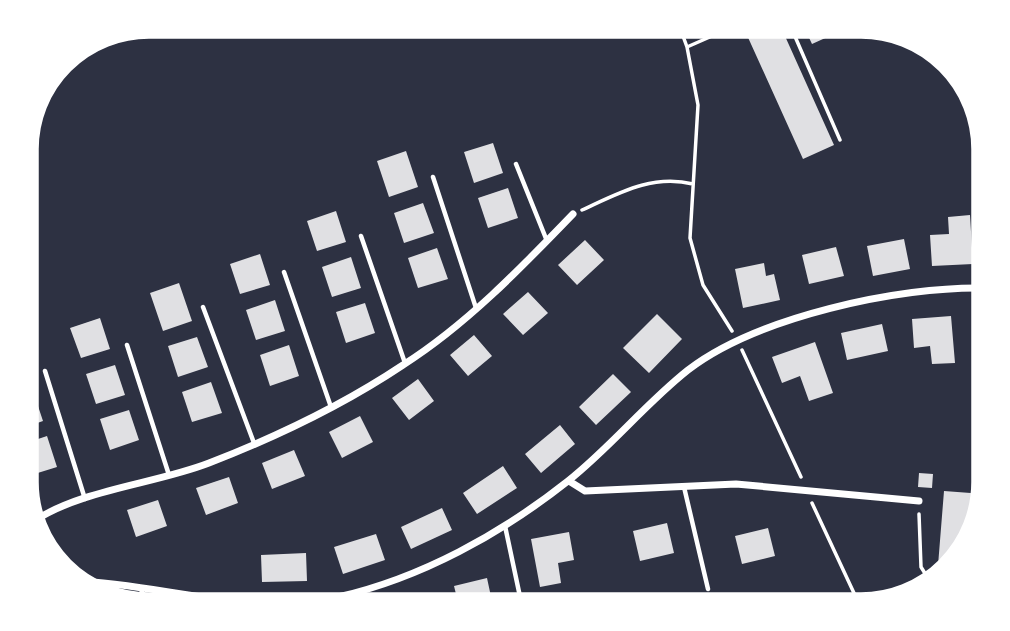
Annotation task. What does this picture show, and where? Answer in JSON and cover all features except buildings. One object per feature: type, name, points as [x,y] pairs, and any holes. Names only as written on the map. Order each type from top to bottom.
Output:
[{"type":"street","points":[[43,517],[85,499],[169,476],[254,443],[331,408],[406,364],[476,308],[573,214]]},
{"type":"street","points":[[345,594],[430,567],[505,526],[569,481],[690,369],[738,340],[830,309],[905,294],[973,289]]},
{"type":"street","points":[[569,481],[585,491],[736,484],[919,501]]},
{"type":"street","points":[[101,584],[180,594]]},
{"type":"lane","points":[[516,164],[547,241]]},
{"type":"lane","points":[[433,177],[476,308]]},
{"type":"lane","points":[[360,236],[406,364]]},
{"type":"lane","points":[[284,272],[331,408]]},
{"type":"lane","points":[[203,307],[254,443]]},
{"type":"lane","points":[[127,345],[169,476]]},
{"type":"lane","points":[[45,371],[85,499]]},
{"type":"lane","points":[[684,486],[708,589]]},
{"type":"lane","points":[[505,526],[519,594]]},
{"type":"lane","points":[[141,588],[142,594]]},
{"type":"path","points":[[684,37],[698,105],[690,238],[695,264],[703,285],[738,340],[855,594]]},
{"type":"path","points":[[687,47],[709,37]]},
{"type":"path","points":[[796,37],[840,140]]},
{"type":"path","points":[[573,214],[638,184],[675,180],[693,184]]},
{"type":"path","points":[[919,501],[922,567],[926,573]]}]
